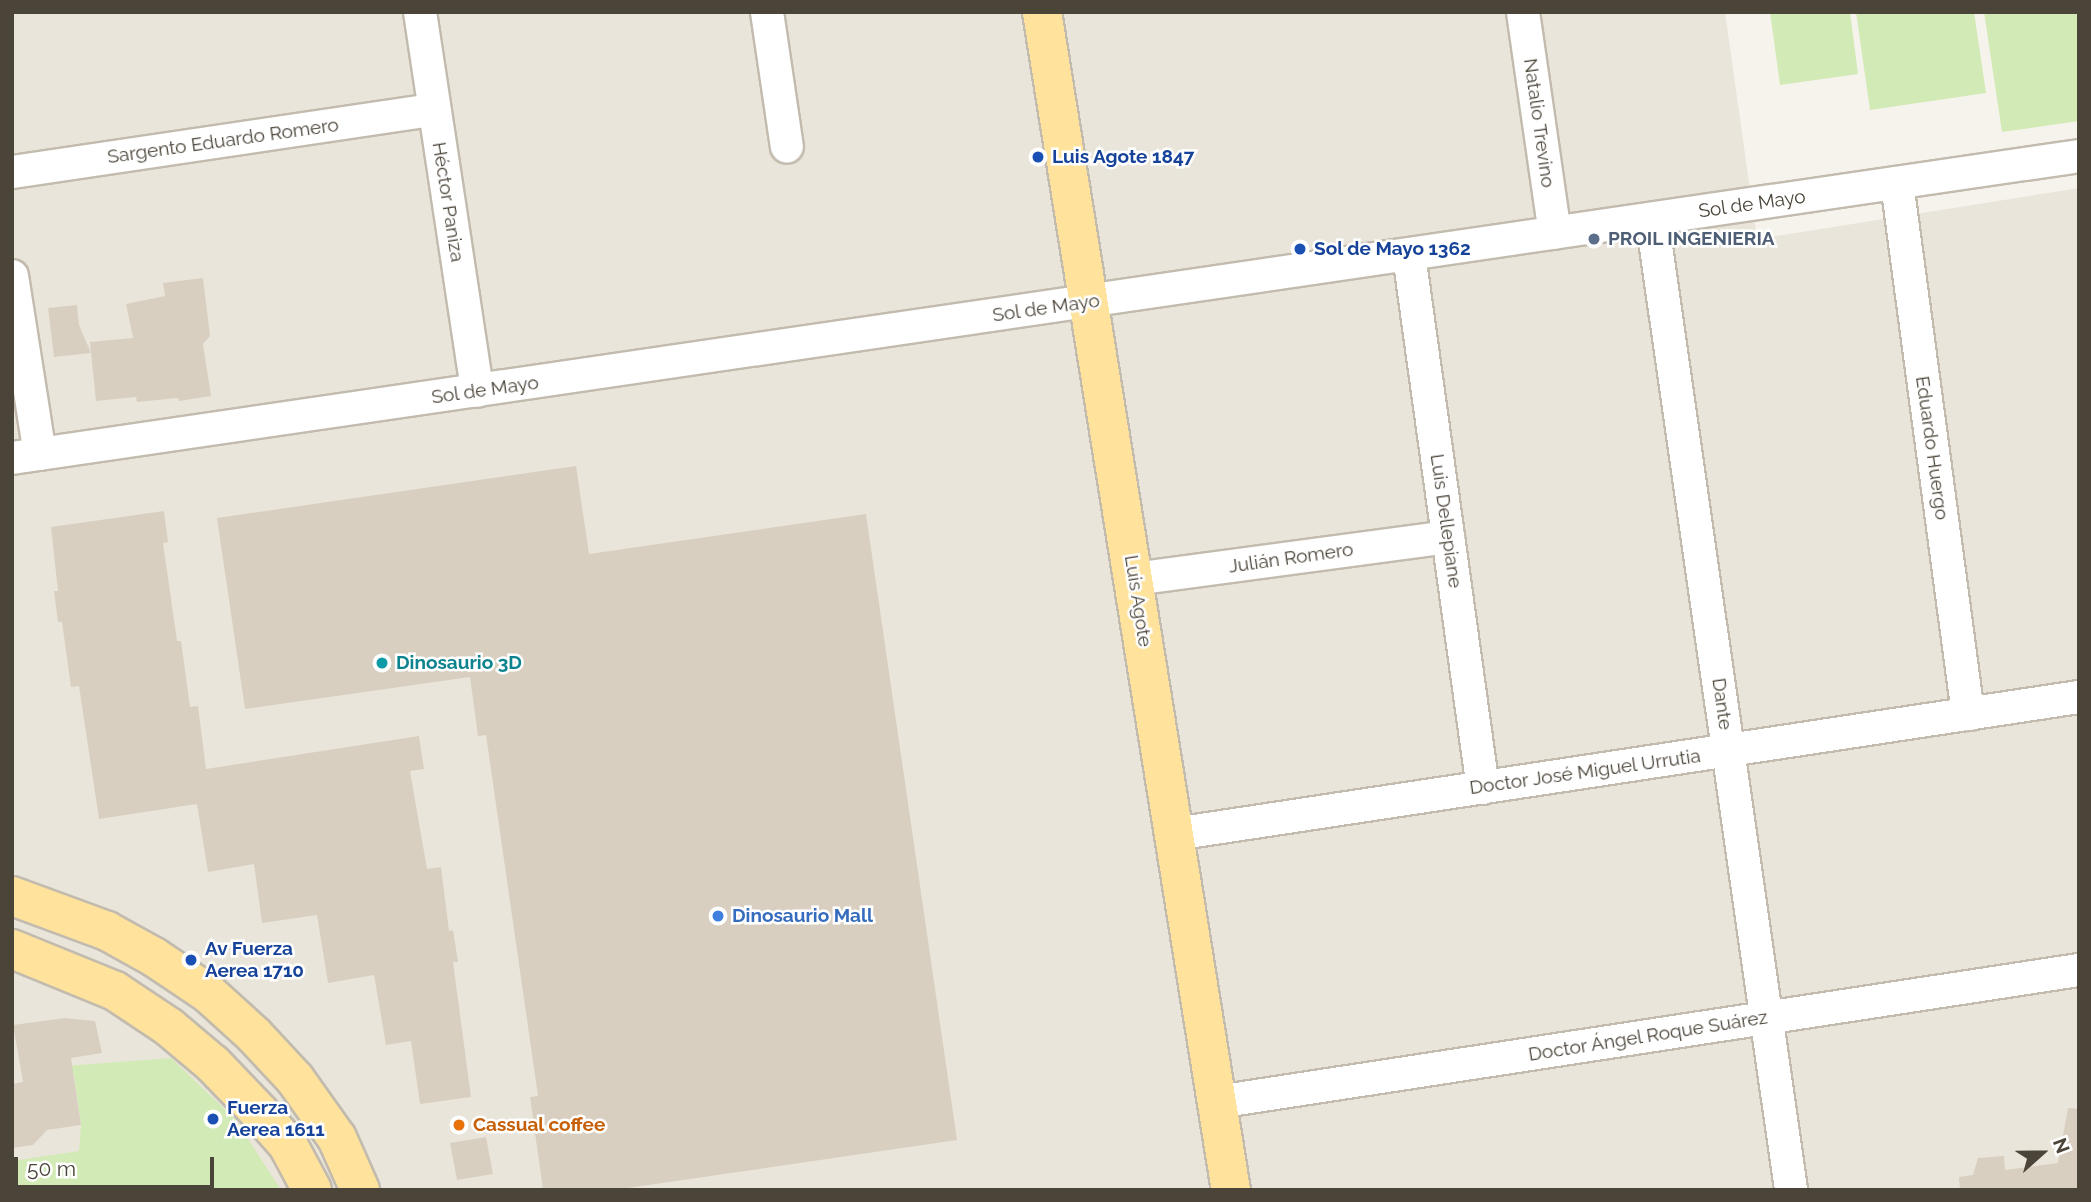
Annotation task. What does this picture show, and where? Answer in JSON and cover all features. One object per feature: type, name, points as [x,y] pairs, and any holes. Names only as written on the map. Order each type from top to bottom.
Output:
[{"type":"main road","name":"Luis Agote","points":[[1042,12],[1231,1190]]},
{"type":"main road","points":[[12,896],[107,931],[209,994],[254,1035],[295,1079],[337,1138],[360,1190]]},
{"type":"main road","points":[[12,949],[115,991],[169,1027],[213,1064],[274,1129],[288,1145],[312,1190]]},
{"type":"street","name":"Héctor Paniza","points":[[419,12],[477,391]]},
{"type":"street","points":[[767,12],[787,147]]},
{"type":"street","name":"Natalio Trevino","points":[[1523,12],[1555,233]]},
{"type":"street","name":"Sargento Eduardo Romero","points":[[12,172],[434,110]]},
{"type":"street","name":"Sol de Mayo","points":[[26,456],[2079,156]]},
{"type":"street","name":"Eduardo Huergo","points":[[1897,183],[1968,714]]},
{"type":"street","name":"Dante","points":[[1652,219],[1791,1190]]},
{"type":"street","name":"Luis Dellepiane","points":[[1409,255],[1483,788]]},
{"type":"street","points":[[12,275],[26,456]]},
{"type":"street","name":"Julián Romero","points":[[1134,579],[1448,537]]},
{"type":"street","name":"Doctor José Miguel Urrutia","points":[[1175,834],[2079,696]]},
{"type":"street","name":"Doctor Ángel Roque Suárez","points":[[1217,1102],[2079,970]]},
{"type":"shaded area","points":[[12,12],[1725,12],[1757,239],[2079,188],[2079,1190],[12,1190]]},
{"type":"green space","points":[[1770,12],[1850,12],[1858,74],[1780,85]]},
{"type":"green space","points":[[1856,12],[1974,12],[1986,93],[1870,110]]},
{"type":"green space","points":[[1984,12],[2079,12],[2079,121],[2002,132]]},
{"type":"green space","points":[[171,1058],[235,1119],[281,1190],[12,1190],[12,1161],[79,1151],[81,1125],[74,1075],[66,1066]]},
{"type":"building","points":[[203,278],[210,336],[203,344],[211,396],[179,401],[178,398],[137,402],[136,397],[96,401],[90,342],[133,338],[126,304],[165,296],[163,283]]},
{"type":"building","points":[[77,305],[79,325],[91,353],[54,357],[48,308]]},
{"type":"building","name":"Dinosaurio Mall","points":[[576,466],[589,554],[866,514],[957,1140],[614,1190],[543,1190],[530,1097],[538,1096],[486,735],[478,736],[470,677],[245,709],[217,518]]},
{"type":"building","points":[[164,511],[168,542],[163,543],[177,641],[181,641],[190,707],[198,706],[206,769],[419,736],[424,769],[410,771],[427,869],[441,867],[449,931],[453,930],[458,962],[453,962],[471,1097],[420,1104],[411,1041],[386,1045],[374,975],[328,983],[317,915],[262,923],[254,864],[208,872],[197,804],[99,819],[79,686],[71,687],[62,622],[58,622],[54,591],[58,591],[51,527]]},
{"type":"building","points":[[65,1018],[95,1021],[102,1053],[71,1058],[81,1125],[47,1130],[33,1145],[12,1148],[12,1084],[23,1082],[13,1025]]},
{"type":"building","points":[[2068,1108],[2079,1109],[2079,1190],[1960,1190],[1959,1177],[1973,1175],[1978,1158],[2004,1156],[2005,1170],[2058,1163]]},
{"type":"building","points":[[486,1137],[493,1174],[457,1180],[450,1143]]},
{"type":"place","name":"Luis Agote 1847","points":[[1038,157]]},
{"type":"place","name":"PROIL INGENIERIA","points":[[1594,239]]},
{"type":"place","name":"Sol de Mayo 1362","points":[[1300,249]]},
{"type":"place","name":"Dinosaurio 3D","points":[[382,663]]},
{"type":"place","name":"Dinosaurio Mall","points":[[718,916]]},
{"type":"place","name":"Av Fuerza Aerea 1710","points":[[191,960]]},
{"type":"place","name":"Fuerza Aerea 1611","points":[[213,1119]]},
{"type":"place","name":"Cassual coffee","points":[[459,1125]]}]
